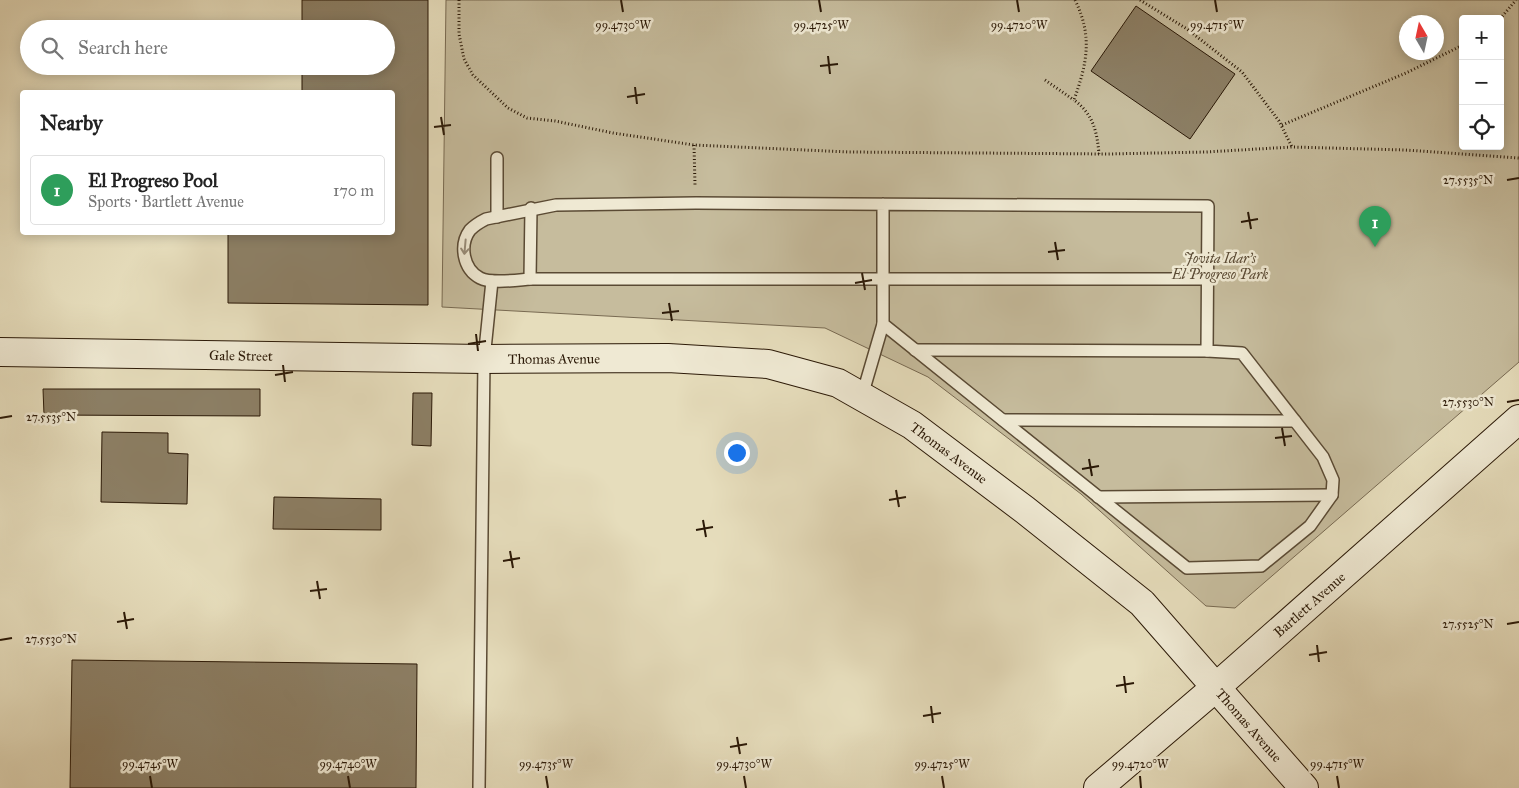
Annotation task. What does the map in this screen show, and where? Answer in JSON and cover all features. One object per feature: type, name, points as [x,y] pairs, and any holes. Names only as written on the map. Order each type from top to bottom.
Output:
[{"type":"street","name":"Gale Street","points":[[0,352],[484,359]]},
{"type":"street","name":"Thomas Avenue","points":[[484,359],[668,358],[768,364],[838,383],[912,425],[1025,510],[1142,603],[1304,788]]},
{"type":"street","name":"Bartlett Avenue","points":[[1098,788],[1215,688],[1519,419]]},
{"type":"lane","points":[[496,158],[497,217]]},
{"type":"lane","points":[[1207,280],[530,279],[492,281],[481,279],[472,272],[466,263],[464,242],[476,224],[486,219],[556,204],[1208,206],[1207,350]]},
{"type":"lane","points":[[862,396],[883,324],[883,204]]},
{"type":"lane","points":[[530,279],[532,208]]},
{"type":"lane","points":[[479,788],[484,359],[492,281]]},
{"type":"lane","points":[[883,324],[915,350],[1003,420],[1098,497],[1187,568],[1261,566],[1310,526],[1332,495],[1333,480],[1324,457],[1242,353],[1207,350],[915,350]]},
{"type":"lane","points":[[1003,420],[1295,421]]},
{"type":"lane","points":[[1098,497],[1332,495]]},
{"type":"path","points":[[459,0],[459,34],[464,59],[473,75],[508,108],[528,118],[555,121],[613,133],[694,145],[850,152],[1099,154],[1206,152],[1292,147],[1405,150],[1519,158]]},
{"type":"path","points":[[1074,100],[1086,65],[1087,52],[1085,27],[1075,0]]},
{"type":"path","points":[[1140,0],[1187,29],[1242,72],[1262,96],[1282,125],[1292,147]]},
{"type":"path","points":[[1503,15],[1516,0]]},
{"type":"path","points":[[1282,125],[1406,73],[1459,47]]},
{"type":"path","points":[[1045,80],[1086,110],[1095,131],[1099,154]]},
{"type":"path","points":[[694,145],[696,203]]},
{"type":"green space","name":"Jovita Idar's El Progreso Park","points":[[446,0],[1519,0],[1519,362],[1235,608],[1206,606],[1081,494],[928,377],[825,328],[442,307]]},
{"type":"building","points":[[302,0],[428,0],[428,305],[228,303],[228,235],[395,235],[395,90],[302,90],[302,75],[395,75],[395,20],[302,20]]},
{"type":"building","points":[[1136,6],[1235,74],[1190,139],[1091,71]]},
{"type":"building","points":[[43,389],[260,389],[260,416],[44,415]]},
{"type":"building","points":[[413,393],[432,393],[431,446],[412,445]]},
{"type":"building","points":[[102,432],[168,433],[168,453],[188,454],[187,504],[101,502]]},
{"type":"building","points":[[274,497],[381,499],[381,530],[273,529]]},
{"type":"building","points":[[72,660],[417,664],[416,788],[70,788]]},
{"type":"place","name":"El Progreso Pool","points":[[1375,247]]}]
